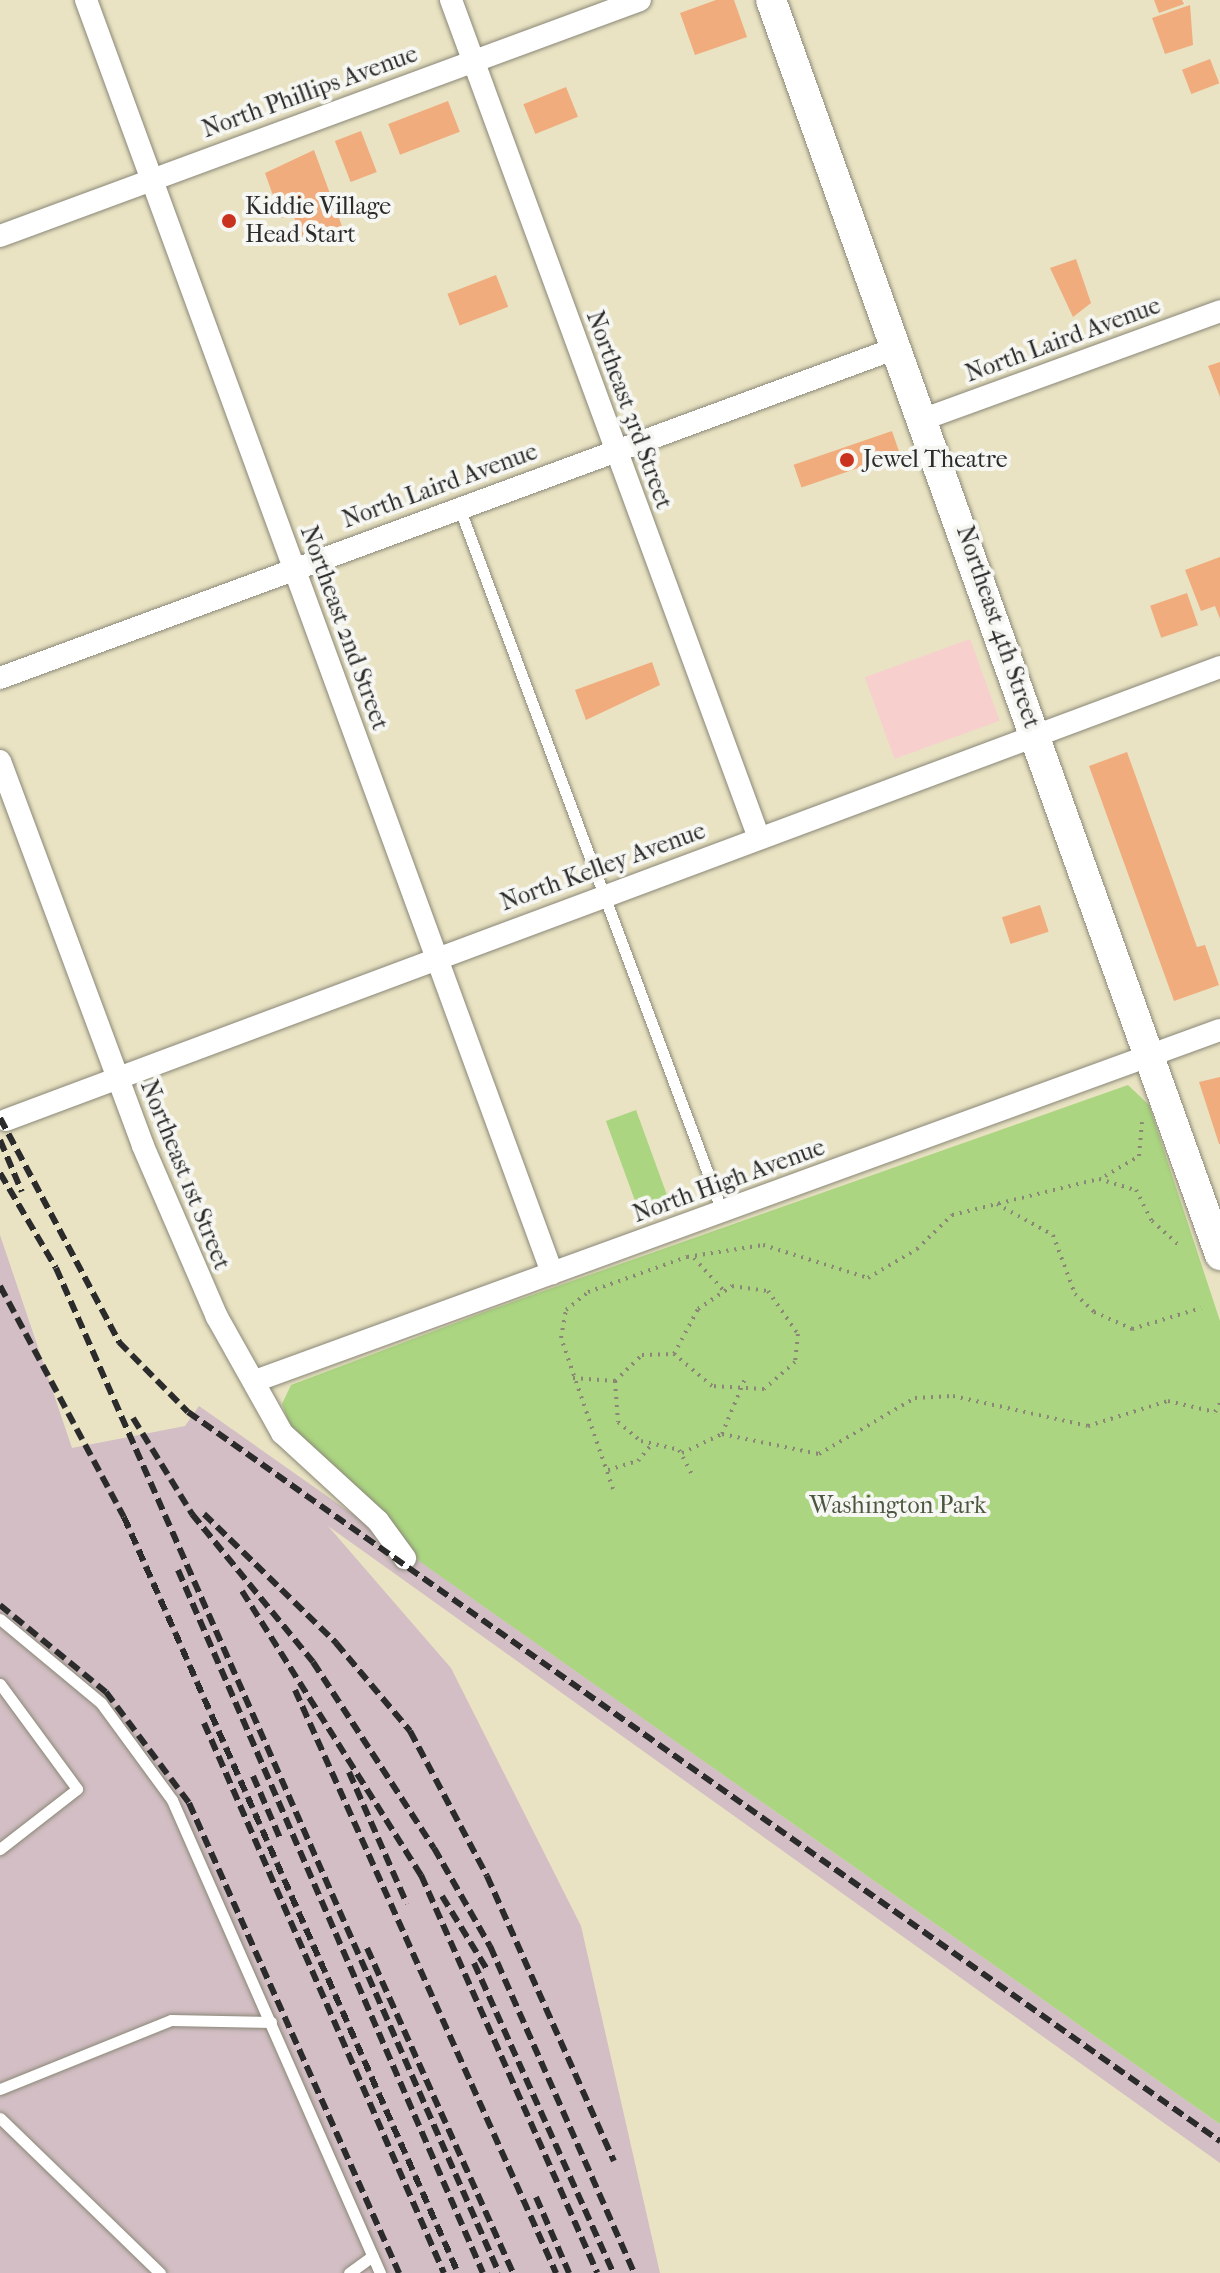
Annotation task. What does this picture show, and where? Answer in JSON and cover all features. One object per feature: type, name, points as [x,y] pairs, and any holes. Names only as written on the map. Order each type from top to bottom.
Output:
[{"type":"main road","name":"Northeast 4th Street","points":[[771,0],[899,347],[1220,1255]]},
{"type":"street","name":"Northeast 2nd Street","points":[[86,0],[552,1273]]},
{"type":"street","name":"Northeast 3rd Street","points":[[451,0],[759,838]]},
{"type":"street","name":"North Phillips Avenue","points":[[0,236],[640,0]]},
{"type":"street","name":"North Laird Avenue","points":[[924,419],[1220,311]]},
{"type":"street","name":"North Laird Avenue","points":[[0,678],[616,448],[899,347]]},
{"type":"street","name":"North Kelley Avenue","points":[[6,1120],[115,1074],[1220,667]]},
{"type":"street","name":"Northeast 1st Street","points":[[0,761],[115,1074],[206,1296],[293,1446],[378,1521],[405,1558]]},
{"type":"street","name":"North High Avenue","points":[[255,1381],[1220,1030]]},
{"type":"lane","points":[[459,507],[722,1211]]},
{"type":"lane","points":[[0,1619],[101,1703],[158,1778],[194,1842],[380,2273]]},
{"type":"lane","points":[[0,1684],[77,1789],[0,1849]]},
{"type":"lane","points":[[0,2089],[171,2020],[271,2022]]},
{"type":"lane","points":[[0,2118],[160,2273]]},
{"type":"lane","points":[[349,2273],[372,2256]]},
{"type":"path","points":[[613,1489],[561,1338],[571,1303],[687,1257],[771,1245],[868,1278],[917,1249],[952,1215],[1099,1179],[1139,1156],[1142,1122]]},
{"type":"path","points":[[1099,1179],[1136,1190],[1152,1221],[1179,1245]]},
{"type":"path","points":[[995,1204],[1028,1215],[1053,1235],[1075,1294],[1094,1312],[1132,1329],[1201,1308]]},
{"type":"path","points":[[687,1257],[709,1266],[723,1290]]},
{"type":"path","points":[[573,1378],[615,1381],[642,1355],[674,1354],[712,1386],[745,1392],[786,1373],[798,1334],[768,1291],[723,1290],[698,1309],[674,1354]]},
{"type":"path","points":[[682,1453],[722,1434],[745,1392],[746,1376]]},
{"type":"path","points":[[615,1381],[618,1422],[651,1445],[669,1443],[682,1453],[693,1476]]},
{"type":"path","points":[[722,1434],[819,1454],[915,1398],[953,1396],[1088,1426],[1168,1401],[1215,1412],[1220,1403]]},
{"type":"path","points":[[608,1470],[638,1461],[651,1445]]},
{"type":"shaded area","points":[[970,639],[1000,721],[895,759],[865,677]]},
{"type":"shaded area","points":[[0,1235],[72,1448],[185,1426],[199,1406],[1220,2124],[1220,2163],[328,1526],[451,1668],[581,1926],[660,2273],[0,2273]]},
{"type":"green space","name":"Washington Park","points":[[1128,1085],[1149,1105],[1220,1321],[1220,2124],[419,1561],[382,1513],[291,1429],[282,1404],[291,1385],[487,1311]]},
{"type":"green space","points":[[636,1110],[673,1211],[643,1221],[606,1121]]},
{"type":"building","points":[[716,0],[734,0],[747,37],[695,55],[680,13]]},
{"type":"building","points":[[1154,0],[1182,0],[1184,4],[1159,13]]},
{"type":"building","points":[[1190,5],[1193,45],[1165,54],[1152,18]]},
{"type":"building","points":[[1210,59],[1219,83],[1191,94],[1182,70]]},
{"type":"building","points":[[566,87],[578,117],[535,134],[523,104]]},
{"type":"building","points":[[448,101],[460,132],[400,155],[388,124]]},
{"type":"building","points":[[361,131],[377,172],[351,182],[335,141]]},
{"type":"building","points":[[314,150],[343,229],[304,244],[293,214],[281,218],[265,173]]},
{"type":"building","points":[[1076,259],[1091,303],[1073,317],[1050,268]]},
{"type":"building","points":[[496,275],[508,307],[460,325],[447,294]]},
{"type":"building","points":[[1220,362],[1220,397],[1208,366]]},
{"type":"building","name":"Jewel Theatre","points":[[892,431],[900,454],[801,488],[794,465]]},
{"type":"building","points":[[1220,557],[1220,619],[1215,606],[1201,611],[1185,570]]},
{"type":"building","points":[[1187,593],[1198,625],[1161,638],[1150,606]]},
{"type":"building","points":[[652,662],[660,685],[586,720],[575,690]]},
{"type":"building","points":[[1127,752],[1197,947],[1205,945],[1219,985],[1174,1001],[1089,766]]},
{"type":"building","points":[[1040,905],[1049,932],[1011,944],[1002,917]]},
{"type":"building","points":[[1220,1077],[1220,1144],[1219,1144],[1199,1082]]},
{"type":"railway","points":[[0,1118],[119,1342],[188,1412],[1220,2141]]},
{"type":"railway","points":[[0,1140],[22,1192]]},
{"type":"railway","points":[[0,1173],[56,1268],[499,2273]]},
{"type":"railway","points":[[0,1286],[124,1517],[458,2273]]},
{"type":"railway","points":[[133,1418],[192,1514],[313,1662],[434,1848],[490,1946],[634,2273]]},
{"type":"railway","points":[[204,1514],[336,1643],[410,1731],[487,1876],[614,2161]]},
{"type":"railway","points":[[178,1570],[483,2273]]},
{"type":"railway","points":[[242,1591],[421,1875],[597,2273]]},
{"type":"railway","points":[[0,1605],[106,1692],[189,1803],[399,2273]]},
{"type":"railway","points":[[295,1690],[556,2273]]},
{"type":"railway","points":[[204,1723],[444,2273]]},
{"type":"railway","points":[[349,1772],[407,1904]]},
{"type":"railway","points":[[253,1776],[280,1838]]},
{"type":"railway","points":[[442,1896],[488,1971]]},
{"type":"railway","points":[[367,1948],[513,2273]]},
{"type":"railway","points":[[474,1963],[613,2273]]},
{"type":"railway","points":[[536,2197],[569,2273]]},
{"type":"place","name":"Kiddie Village Head Start","points":[[229,221]]},
{"type":"place","name":"Jewel Theatre","points":[[847,460]]}]
